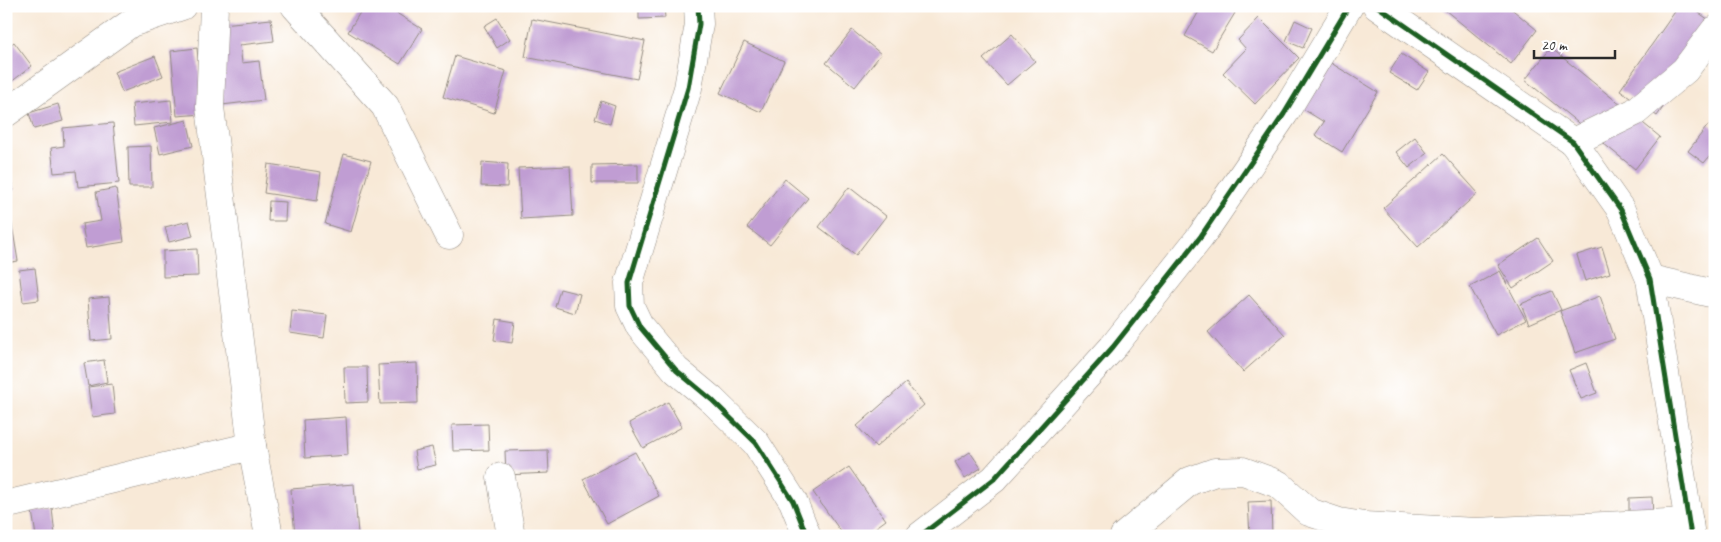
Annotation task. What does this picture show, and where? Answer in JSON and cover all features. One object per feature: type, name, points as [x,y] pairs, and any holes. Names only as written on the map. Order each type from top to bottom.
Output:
[{"type":"street","points":[[6,113],[131,23],[182,6]]},
{"type":"street","points":[[214,6],[210,107],[252,446],[269,536]]},
{"type":"street","points":[[295,6],[385,106],[449,235]]},
{"type":"street","points":[[698,6],[699,24],[688,88],[629,283],[630,306],[640,327],[676,370],[712,400],[756,443],[793,501],[807,536]]},
{"type":"street","points":[[920,536],[994,479],[1113,348],[1201,236],[1284,114],[1348,6]]},
{"type":"street","points":[[1124,536],[1190,480],[1215,472],[1243,470],[1278,484],[1309,512],[1339,522],[1364,526],[1472,534],[1690,529],[1650,280],[1622,210],[1573,142],[1377,6]]},
{"type":"street","points":[[1573,142],[1635,112],[1685,70],[1715,30]]},
{"type":"street","points":[[1650,280],[1715,294]]},
{"type":"street","points":[[6,503],[9,504],[252,446]]},
{"type":"street","points":[[501,477],[511,536]]},
{"type":"building","points":[[364,6],[385,6],[422,29],[400,64],[348,32]]},
{"type":"building","points":[[639,6],[664,6],[665,18],[639,19]]},
{"type":"building","points":[[1202,6],[1224,6],[1235,13],[1212,51],[1185,36]]},
{"type":"building","points":[[1440,6],[1508,6],[1537,30],[1511,64]]},
{"type":"building","points":[[1679,6],[1689,6],[1715,24],[1715,34],[1657,116],[1620,90]]},
{"type":"building","points":[[497,18],[510,39],[497,48],[484,26]]},
{"type":"building","points":[[1259,18],[1299,58],[1255,104],[1223,73],[1246,49],[1238,40]]},
{"type":"building","points":[[271,19],[274,41],[240,45],[242,63],[259,61],[264,100],[222,105],[213,25]]},
{"type":"building","points":[[532,19],[645,41],[637,79],[525,57]]},
{"type":"building","points":[[1295,20],[1312,28],[1303,48],[1286,41]]},
{"type":"building","points":[[852,30],[881,54],[855,87],[826,63]]},
{"type":"building","points":[[1012,34],[1035,61],[1007,85],[983,59]]},
{"type":"building","points":[[14,42],[32,66],[6,86],[6,48]]},
{"type":"building","points":[[744,42],[784,61],[761,112],[720,93]]},
{"type":"building","points":[[197,48],[203,114],[177,116],[171,51]]},
{"type":"building","points":[[1551,48],[1660,137],[1635,169],[1525,80]]},
{"type":"building","points":[[1401,54],[1429,72],[1417,90],[1389,73]]},
{"type":"building","points":[[155,56],[163,76],[122,92],[114,72]]},
{"type":"building","points":[[455,56],[506,71],[494,113],[443,97]]},
{"type":"building","points":[[1331,63],[1378,92],[1342,152],[1315,135],[1324,122],[1303,109]]},
{"type":"building","points":[[171,100],[173,122],[134,126],[132,104]]},
{"type":"building","points":[[601,101],[615,106],[610,124],[595,119]]},
{"type":"building","points":[[58,104],[63,121],[34,129],[29,113]]},
{"type":"building","points":[[187,120],[193,146],[160,154],[154,128]]},
{"type":"building","points":[[113,123],[119,183],[78,187],[76,171],[54,173],[51,148],[64,146],[63,128]]},
{"type":"building","points":[[1709,124],[1715,129],[1715,150],[1704,163],[1688,151]]},
{"type":"building","points":[[1415,137],[1427,153],[1409,168],[1396,152]]},
{"type":"building","points":[[151,146],[152,187],[129,187],[128,147]]},
{"type":"building","points":[[344,154],[371,161],[351,232],[325,224]]},
{"type":"building","points":[[1443,154],[1478,193],[1418,247],[1383,208]]},
{"type":"building","points":[[482,162],[508,164],[507,187],[481,186]]},
{"type":"building","points":[[268,164],[321,172],[317,201],[264,193]]},
{"type":"building","points":[[638,164],[638,183],[592,183],[592,165]]},
{"type":"building","points":[[570,166],[573,216],[521,219],[518,168]]},
{"type":"building","points":[[6,168],[14,190],[6,193]]},
{"type":"building","points":[[785,179],[808,198],[770,245],[747,227]]},
{"type":"building","points":[[849,187],[886,216],[856,255],[819,227]]},
{"type":"building","points":[[116,188],[124,242],[86,248],[82,224],[101,221],[96,192]]},
{"type":"building","points":[[269,201],[286,202],[285,221],[268,221]]},
{"type":"building","points":[[6,213],[10,213],[18,261],[6,263]]},
{"type":"building","points":[[189,221],[193,236],[169,242],[165,227]]},
{"type":"building","points":[[1538,238],[1553,261],[1513,288],[1498,265]]},
{"type":"building","points":[[1602,247],[1610,273],[1585,281],[1577,255]]},
{"type":"building","points":[[197,249],[198,276],[163,277],[163,251]]},
{"type":"building","points":[[35,268],[39,300],[23,302],[19,270]]},
{"type":"building","points":[[1500,271],[1526,320],[1496,335],[1470,287]]},
{"type":"building","points":[[560,289],[580,294],[575,313],[555,307]]},
{"type":"building","points":[[1552,291],[1561,310],[1529,324],[1521,304]]},
{"type":"building","points":[[1249,295],[1285,335],[1243,372],[1208,332]]},
{"type":"building","points":[[1600,296],[1615,339],[1575,353],[1560,311]]},
{"type":"building","points":[[109,297],[112,339],[91,341],[88,299]]},
{"type":"building","points":[[292,311],[327,315],[324,338],[290,333]]},
{"type":"building","points":[[497,319],[515,322],[512,343],[494,340]]},
{"type":"building","points":[[104,360],[107,382],[88,386],[84,363]]},
{"type":"building","points":[[417,363],[418,403],[380,404],[378,365]]},
{"type":"building","points":[[1586,363],[1597,393],[1581,399],[1569,370]]},
{"type":"building","points":[[344,367],[367,367],[368,402],[345,403]]},
{"type":"building","points":[[906,383],[924,405],[876,447],[857,426]]},
{"type":"building","points":[[112,384],[115,414],[92,417],[88,387]]},
{"type":"building","points":[[668,402],[682,427],[643,448],[629,423]]},
{"type":"building","points":[[346,417],[348,455],[305,458],[303,420]]},
{"type":"building","points":[[488,424],[489,450],[453,451],[452,425]]},
{"type":"building","points":[[432,447],[436,465],[417,469],[414,451]]},
{"type":"building","points":[[548,450],[549,473],[506,475],[505,451]]},
{"type":"building","points":[[635,452],[659,496],[607,524],[583,479]]},
{"type":"building","points":[[970,452],[981,468],[965,478],[955,462]]},
{"type":"building","points":[[849,467],[886,520],[864,536],[844,536],[813,492]]},
{"type":"building","points":[[354,484],[358,534],[295,536],[291,489]]},
{"type":"building","points":[[1652,497],[1653,516],[1629,517],[1629,498]]},
{"type":"building","points":[[1271,501],[1272,536],[1250,536],[1248,502]]},
{"type":"building","points":[[52,508],[55,536],[36,536],[32,511]]},
{"type":"building","points":[[89,531],[89,536],[59,536],[59,534]]},
{"type":"cycle path","points":[[698,6],[699,24],[688,88],[629,283],[630,306],[640,327],[676,370],[712,400],[756,443],[793,501],[807,536]]},
{"type":"cycle path","points":[[920,536],[994,479],[1113,347],[1201,236],[1284,114],[1349,6]]},
{"type":"cycle path","points":[[1377,6],[1573,142],[1621,210],[1650,279],[1691,536]]}]
